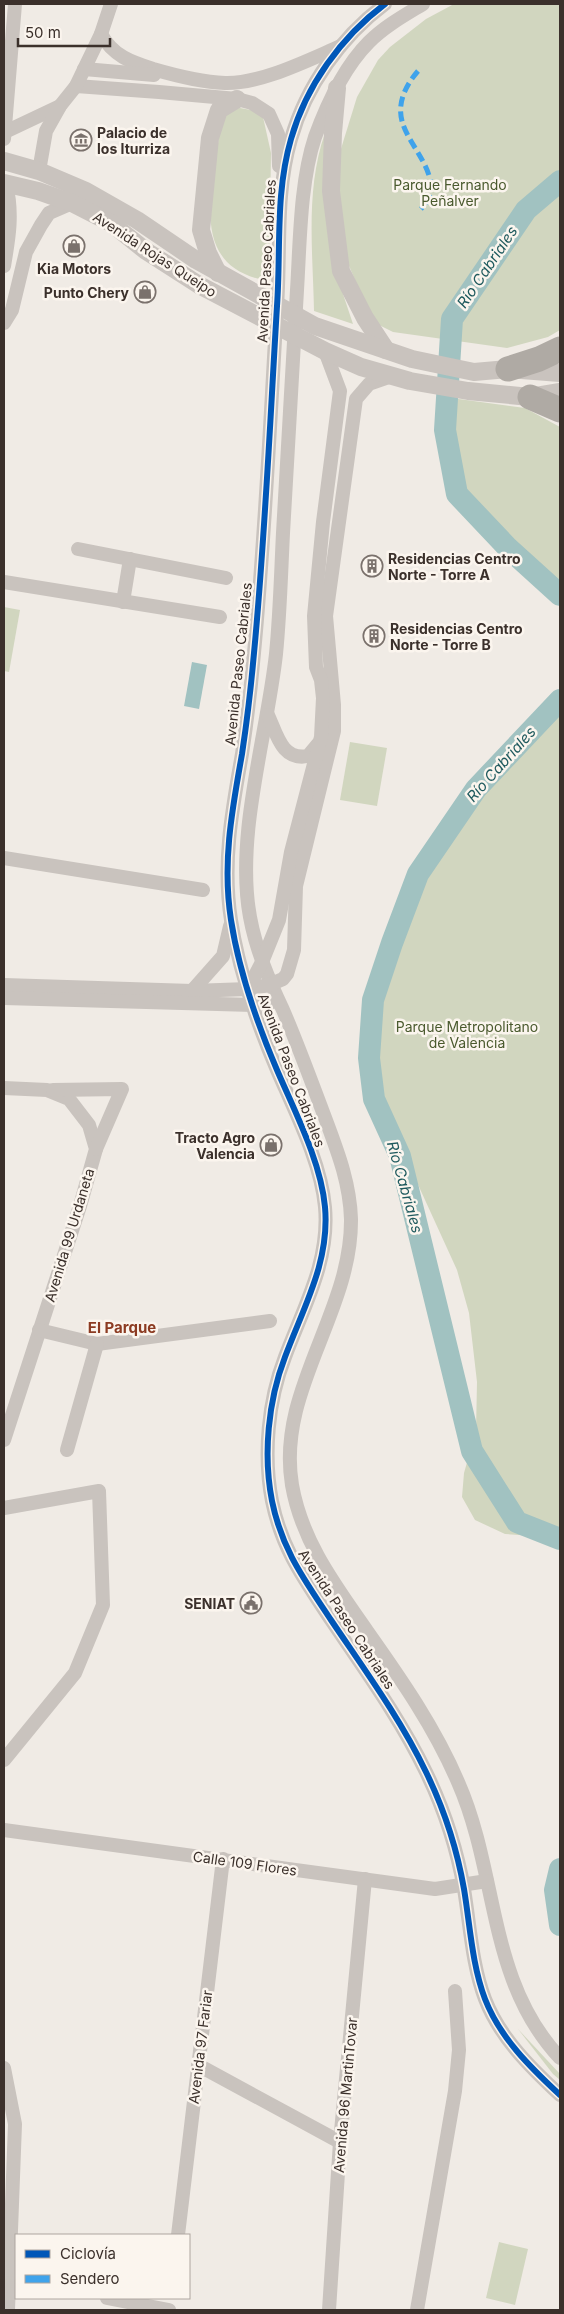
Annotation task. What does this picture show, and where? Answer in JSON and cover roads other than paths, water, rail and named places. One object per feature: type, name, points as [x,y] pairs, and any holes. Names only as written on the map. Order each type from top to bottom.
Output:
[{"type":"highway","points":[[508,369],[540,359],[560,349]]},
{"type":"highway","points":[[530,397],[560,410]]},
{"type":"street","points":[[5,136],[15,4]]},
{"type":"street","points":[[39,171],[46,131],[60,106],[76,86],[101,34],[111,4]]},
{"type":"street","name":"Avenida Paseo Cabriales","points":[[385,4],[354,31],[312,86],[300,110],[284,162],[280,189],[280,267],[254,652],[243,746],[229,825],[226,872],[231,923],[248,989],[261,1030],[299,1120],[319,1177],[325,1205],[326,1235],[321,1266],[283,1362],[275,1388],[267,1462],[270,1490],[278,1528],[294,1564],[389,1708],[423,1764],[449,1829],[463,1884],[470,1937],[485,1999],[505,2037],[535,2072],[560,2096]]},
{"type":"street","name":"Avenida Paseo Cabriales","points":[[423,4],[401,17],[370,41],[346,70],[315,137],[307,170],[298,272],[276,651],[268,714],[251,812],[245,875],[250,918],[269,985],[278,1002],[314,1089],[346,1177],[351,1221],[347,1263],[336,1303],[300,1390],[291,1437],[291,1482],[304,1530],[323,1567],[408,1690],[444,1752],[460,1786],[474,1825],[508,1971],[523,2007],[545,2042],[560,2058]]},
{"type":"street","points":[[101,34],[107,45],[126,60],[182,78]]},
{"type":"street","points":[[84,69],[226,83],[265,76],[342,45]]},
{"type":"street","points":[[76,86],[237,99],[252,103],[269,114],[278,134],[280,189]]},
{"type":"street","points":[[337,88],[331,190],[341,271],[364,318],[386,350]]},
{"type":"street","points":[[218,273],[208,253],[201,230],[210,138],[219,110],[237,99]]},
{"type":"street","points":[[5,136],[60,106]]},
{"type":"street","name":"Avenida Rojas Queipo","points":[[4,161],[39,171],[86,190],[138,220],[172,246],[316,326],[412,359],[474,372],[508,369],[560,373]]},
{"type":"street","points":[[4,266],[10,233],[11,204],[5,183]]},
{"type":"street","name":"Avenida Rojas Queipo","points":[[5,183],[38,191],[72,203],[111,223],[146,251],[200,285],[325,351],[361,367],[410,381],[468,392],[530,397],[560,392]]},
{"type":"street","points":[[4,323],[12,310],[26,252],[40,225],[49,213],[72,203]]},
{"type":"street","name":"Avenida Paseo Cabriales","points":[[248,989],[280,920],[291,852],[322,737],[323,698],[321,680],[316,667],[314,616],[323,522],[340,391],[325,351]]},
{"type":"street","name":"Avenida Paseo Cabriales","points":[[269,985],[283,979],[287,974],[294,950],[296,886],[334,731],[334,705],[326,616],[356,399],[368,384],[392,376]]},
{"type":"street","points":[[78,549],[226,578]]},
{"type":"street","points":[[123,602],[130,559]]},
{"type":"street","points":[[4,582],[220,617]]},
{"type":"street","points":[[268,714],[281,746],[290,755],[299,758],[308,756],[313,752],[322,737]]},
{"type":"street","points":[[4,858],[203,890]]},
{"type":"street","points":[[192,991],[223,956],[231,923]]},
{"type":"street","points":[[4,985],[192,991],[248,989],[269,985]]},
{"type":"street","points":[[4,998],[253,1005],[278,1002]]},
{"type":"street","points":[[4,1088],[47,1090],[70,1099],[89,1125],[96,1149]]},
{"type":"street","name":"Avenida 99 Urdaneta","points":[[4,1440],[80,1206],[96,1149],[122,1089],[47,1090]]},
{"type":"street","points":[[39,1330],[97,1344],[270,1321]]},
{"type":"street","points":[[68,1450],[97,1344]]},
{"type":"street","points":[[4,1508],[94,1491],[100,1492],[103,1605],[75,1673],[4,1760]]},
{"type":"street","name":"Calle 109 Flores","points":[[4,1830],[435,1889],[487,1881]]},
{"type":"street","name":"Avenida 97 Fariar","points":[[178,2234],[223,1859]]},
{"type":"street","name":"Avenida 96 MartinTovar","points":[[329,2310],[340,2142],[364,1879]]},
{"type":"street","points":[[416,2310],[456,2091],[459,2050],[455,1991]]},
{"type":"street","points":[[198,2065],[340,2142]]},
{"type":"street","points":[[4,2068],[9,2122],[10,2278],[8,2310]]},
{"type":"street","points":[[112,2299],[169,2310]]},
{"type":"water","points":[[192,662],[207,665],[199,709],[184,706]]},
{"type":"waterway","name":"Río Cabriales","points":[[560,181],[526,210],[452,319],[445,430],[457,494],[508,548],[560,595]]},
{"type":"waterway","name":"Río Cabriales","points":[[560,700],[476,789],[418,874],[373,1000],[369,1058],[374,1099],[400,1156],[472,1451],[517,1522],[560,1539]]},
{"type":"waterway","name":"Río Cabriales","points":[[560,1869],[555,1890],[560,1925]]},
{"type":"place","name":"Palacio de los Iturriza","points":[[81,140]]},
{"type":"place","name":"Kia Motors","points":[[74,246]]},
{"type":"place","name":"Punto Chery","points":[[145,292]]},
{"type":"place","name":"Residencias Centro Norte - Torre A","points":[[372,566]]},
{"type":"place","name":"Residencias Centro Norte - Torre B","points":[[374,636]]},
{"type":"place","name":"Tracto Agro Valencia","points":[[271,1145]]},
{"type":"place","name":"SENIAT","points":[[251,1603]]},
{"type":"district","name":"El Parque","points":[[122,1327]]},
{"type":"park label","name":"Parque Fernando Peñalver","points":[[450,192]]},
{"type":"park label","name":"Parque Metropolitano de Valencia","points":[[467,1034]]}]
